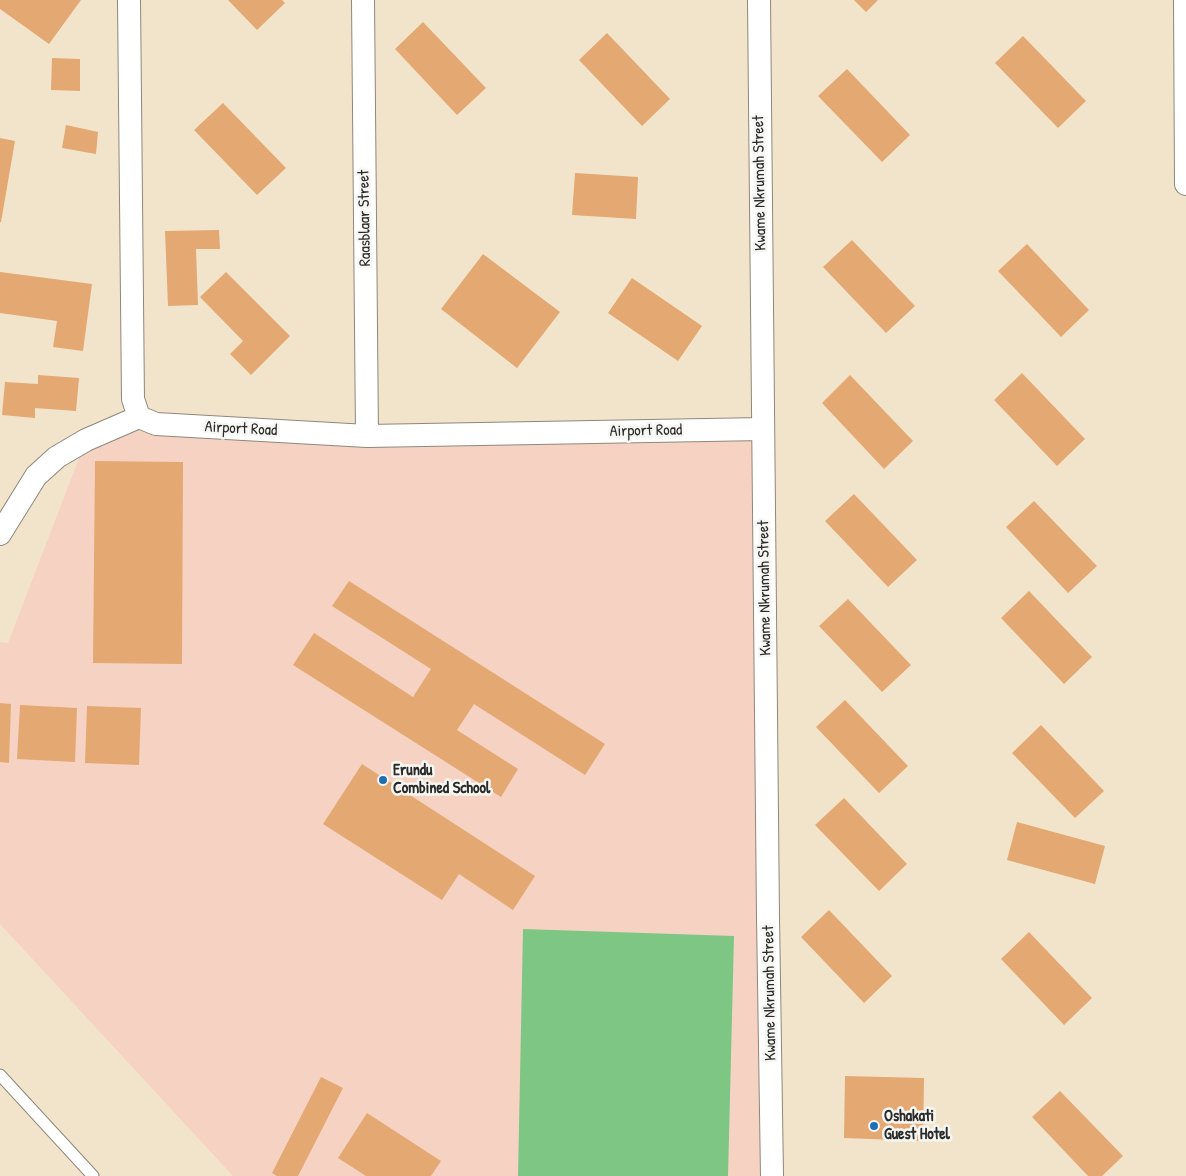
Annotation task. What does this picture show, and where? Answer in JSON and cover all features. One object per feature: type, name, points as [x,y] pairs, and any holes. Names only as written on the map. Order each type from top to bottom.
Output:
[{"type":"street","points":[[0,534],[36,476],[57,457],[86,440],[139,417],[133,399],[128,52],[129,0]]},
{"type":"street","name":"Raasblaar Street","points":[[363,0],[367,436]]},
{"type":"street","name":"Kwame Nkrumah Street","points":[[758,0],[772,1176]]},
{"type":"street","points":[[1185,0],[1186,184]]},
{"type":"street","name":"Airport Road","points":[[139,417],[156,424],[367,436],[763,429]]},
{"type":"lane","points":[[0,1075],[93,1176]]},
{"type":"shaded area","name":"Erundu Combined School","points":[[156,424],[763,429],[770,1176],[233,1176],[0,924],[0,642],[8,643],[86,440]]},
{"type":"green space","points":[[523,929],[734,936],[728,1176],[518,1176]]},
{"type":"building","points":[[0,0],[81,0],[49,44],[0,9]]},
{"type":"building","points":[[228,0],[282,0],[285,3],[257,30]]},
{"type":"building","points":[[854,0],[878,0],[866,12]]},
{"type":"building","points":[[423,22],[486,88],[457,115],[395,49]]},
{"type":"building","points":[[607,33],[670,99],[642,126],[579,60]]},
{"type":"building","points":[[1023,36],[1086,101],[1058,128],[995,63]]},
{"type":"building","points":[[52,58],[80,59],[80,91],[51,90]]},
{"type":"building","points":[[847,69],[910,135],[882,162],[818,96]]},
{"type":"building","points":[[223,103],[286,168],[257,195],[194,130]]},
{"type":"building","points":[[66,125],[98,132],[96,154],[62,148]]},
{"type":"building","points":[[0,138],[15,141],[1,222],[0,222]]},
{"type":"building","points":[[575,173],[638,177],[636,219],[572,215]]},
{"type":"building","points":[[219,230],[220,249],[196,249],[198,305],[168,306],[165,231]]},
{"type":"building","points":[[852,240],[915,306],[886,333],[823,267]]},
{"type":"building","points":[[1027,244],[1089,310],[1061,337],[998,271]]},
{"type":"building","points":[[483,254],[560,312],[517,368],[441,309]]},
{"type":"building","points":[[0,272],[92,284],[83,351],[53,347],[57,321],[0,313]]},
{"type":"building","points":[[226,272],[290,336],[251,375],[230,354],[243,341],[200,297]]},
{"type":"building","points":[[632,278],[702,326],[678,361],[608,313]]},
{"type":"building","points":[[1022,373],[1085,439],[1057,466],[994,400]]},
{"type":"building","points":[[38,375],[79,378],[76,411],[35,408],[35,418],[2,415],[5,382],[38,384]]},
{"type":"building","points":[[850,375],[913,441],[884,469],[822,403]]},
{"type":"building","points":[[95,461],[183,462],[182,664],[93,663]]},
{"type":"building","points":[[854,494],[917,560],[888,587],[825,521]]},
{"type":"building","points":[[1034,501],[1097,566],[1068,593],[1006,527]]},
{"type":"building","points":[[349,581],[605,744],[585,775],[474,704],[457,730],[518,769],[501,797],[293,665],[314,633],[413,697],[431,669],[332,606]]},
{"type":"building","points":[[1029,591],[1092,657],[1064,684],[1001,618]]},
{"type":"building","points":[[848,599],[911,665],[882,692],[819,626]]},
{"type":"building","points":[[845,700],[908,766],[879,793],[816,727]]},
{"type":"building","points":[[0,703],[11,704],[9,763],[0,762]]},
{"type":"building","points":[[20,705],[77,708],[75,762],[17,759]]},
{"type":"building","points":[[87,706],[141,708],[139,765],[85,763]]},
{"type":"building","points":[[1041,725],[1104,791],[1075,818],[1012,753]]},
{"type":"building","points":[[362,764],[535,876],[513,910],[459,874],[442,900],[323,824]]},
{"type":"building","points":[[844,798],[907,864],[879,891],[815,825]]},
{"type":"building","points":[[1017,822],[1105,846],[1095,884],[1007,860]]},
{"type":"building","points":[[829,910],[892,976],[864,1003],[801,937]]},
{"type":"building","points":[[1029,932],[1092,998],[1064,1025],[1001,959]]},
{"type":"building","points":[[845,1076],[924,1078],[923,1141],[844,1138]]},
{"type":"building","points":[[321,1077],[343,1088],[298,1176],[277,1176],[272,1173]]},
{"type":"building","points":[[1060,1091],[1123,1156],[1102,1176],[1088,1176],[1032,1117]]},
{"type":"building","points":[[367,1113],[441,1161],[431,1176],[366,1176],[338,1158]]},
{"type":"place","name":"Erundu Combined School","points":[[383,780]]},
{"type":"place","name":"Oshakati Guest Hotel","points":[[874,1126]]}]
